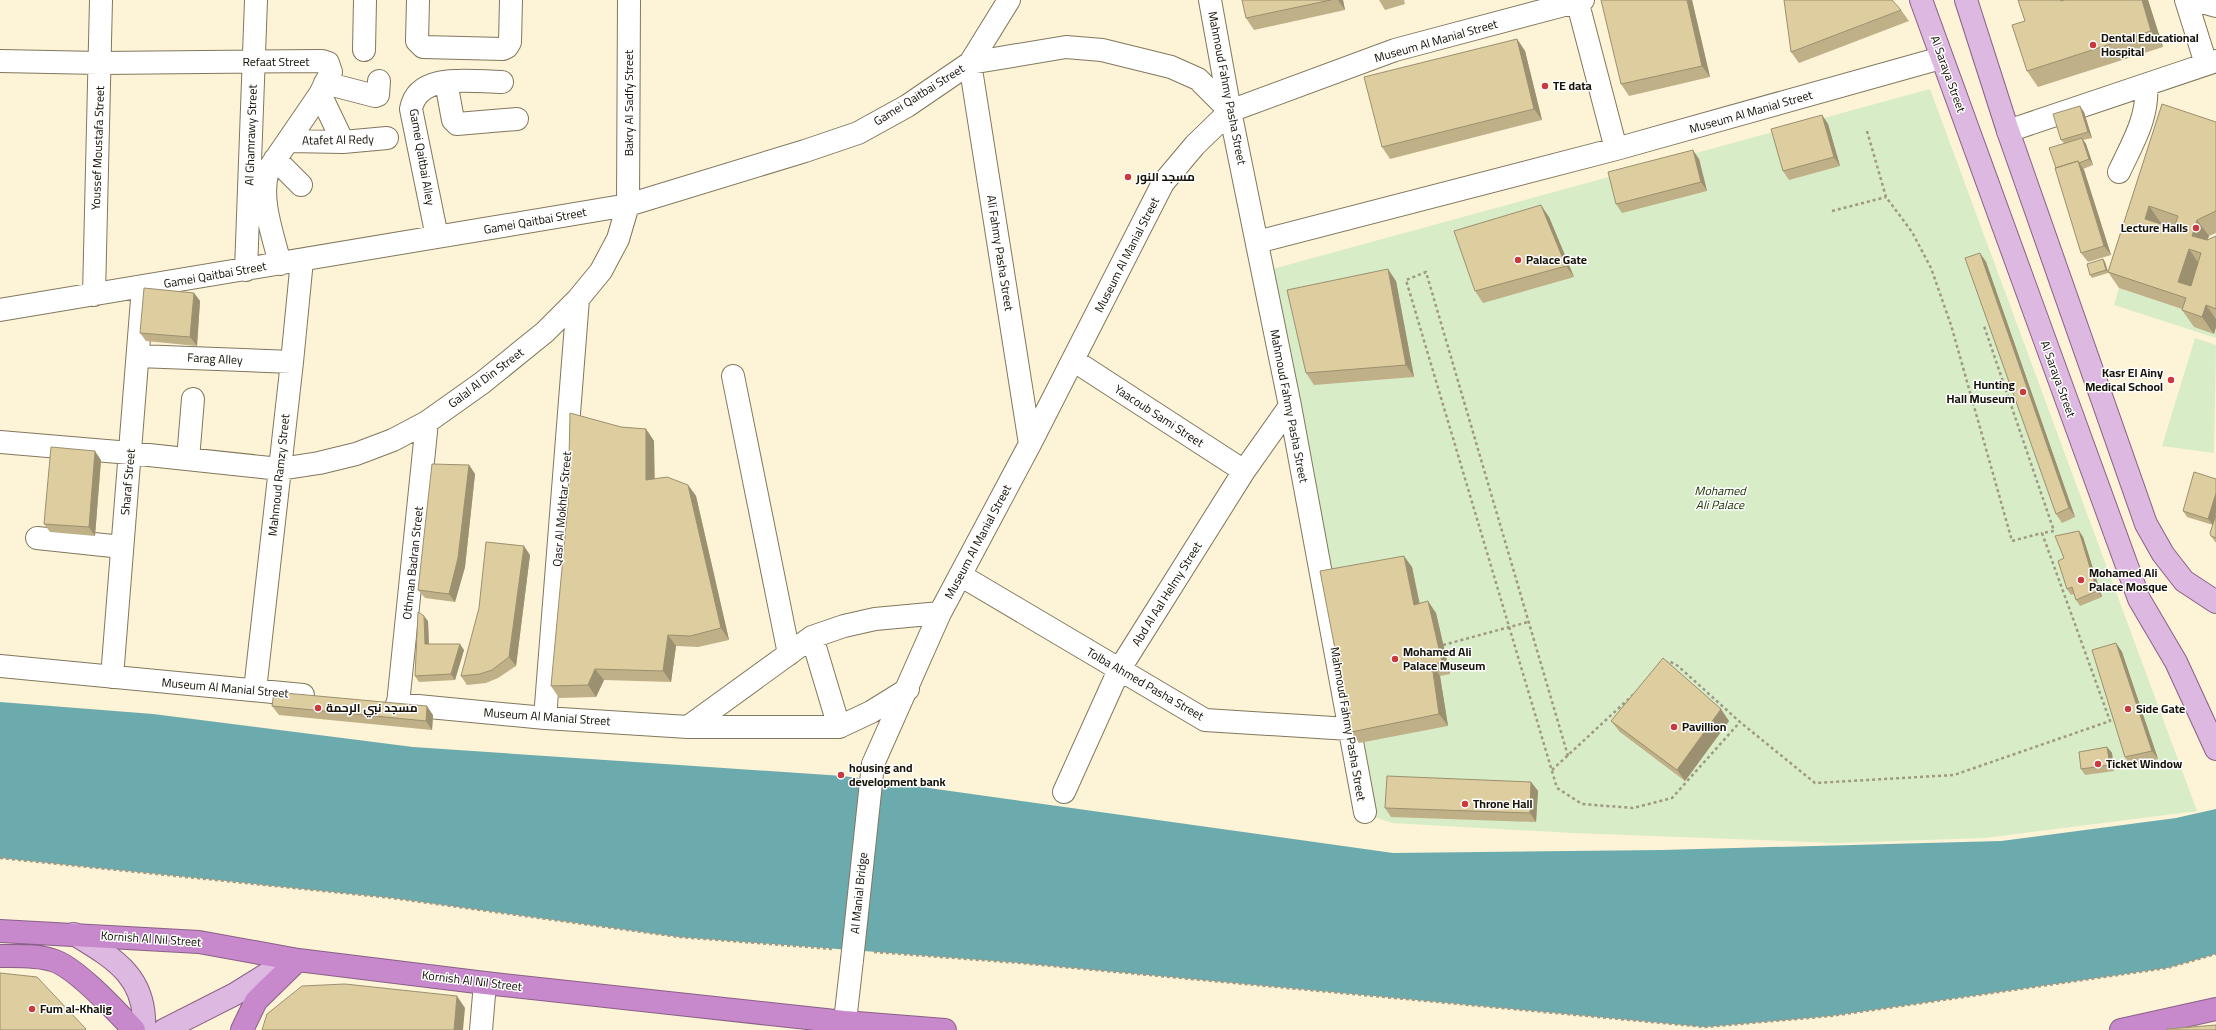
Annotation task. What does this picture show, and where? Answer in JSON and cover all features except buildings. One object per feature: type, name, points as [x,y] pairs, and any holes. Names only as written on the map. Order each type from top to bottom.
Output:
[{"type":"highway","name":"Kornish Al Nil Street","points":[[0,931],[199,942],[295,960],[486,984],[844,1026],[945,1030]]},
{"type":"highway","points":[[0,956],[39,957],[54,960],[89,985],[134,1030]]},
{"type":"highway","points":[[242,1030],[256,1001],[295,960]]},
{"type":"highway","points":[[2134,1029],[2216,1009]]},
{"type":"main road","name":"Al Saraya Street","points":[[1921,0],[2140,599],[2210,718],[2216,749]]},
{"type":"main road","points":[[1966,0],[2008,131],[2146,524],[2162,554],[2184,581],[2216,602]]},
{"type":"main road","points":[[74,934],[102,951],[131,978],[139,990],[143,1001],[144,1030]]},
{"type":"main road","points":[[164,1030],[235,994],[295,960]]},
{"type":"street","name":"Youssef Moustafa Street","points":[[94,295],[101,0]]},
{"type":"street","name":"Al Ghamrawy Street","points":[[246,270],[256,0]]},
{"type":"street","points":[[364,0],[364,50]]},
{"type":"street","points":[[418,0],[418,41],[420,46],[425,48],[502,49],[507,47],[510,42],[511,0]]},
{"type":"street","name":"Bakry Al Sadfy Street","points":[[628,205],[629,0]]},
{"type":"street","name":"Gamei Qaitbai Street","points":[[0,310],[628,205],[805,151],[858,133],[907,106],[970,63],[1009,0]]},
{"type":"street","name":"Mahmoud Fahmy Pasha Street","points":[[1210,0],[1230,111],[1290,406],[1365,812]]},
{"type":"street","points":[[1579,0],[1616,149]]},
{"type":"street","name":"Museum Al Manial Street","points":[[873,764],[908,689],[940,613],[1030,444],[1163,183],[1195,145],[1230,111],[1395,50],[1579,0]]},
{"type":"street","points":[[2008,131],[2211,63],[2186,0]]},
{"type":"street","points":[[2195,0],[2216,6]]},
{"type":"street","points":[[970,63],[1066,47],[1102,50],[1171,67],[1198,78],[1230,111]]},
{"type":"street","name":"Museum Al Manial Street","points":[[1257,242],[1616,149],[1941,58]]},
{"type":"street","name":"Refaat Street","points":[[0,61],[100,63],[325,62],[332,68],[322,89],[289,141],[268,170],[264,183],[265,199],[280,264]]},
{"type":"street","name":"Ali Fahmy Pasha Street","points":[[970,63],[1030,444]]},
{"type":"street","points":[[343,142],[322,89],[375,96],[378,95],[379,82]]},
{"type":"street","points":[[446,82],[453,120],[457,124],[517,119]]},
{"type":"street","name":"Gamei Qaitbai Alley","points":[[438,237],[411,109],[416,94],[422,89],[446,82],[502,82]]},
{"type":"street","points":[[2120,172],[2144,118],[2147,107],[2146,85]]},
{"type":"street","name":"Atafet Al Redy","points":[[289,141],[343,142],[387,138]]},
{"type":"street","points":[[275,159],[302,185]]},
{"type":"street","name":"Galal Al Din Street","points":[[0,442],[130,453],[280,469],[319,463],[356,454],[393,440],[427,422],[488,379],[545,332],[578,299],[601,271],[618,239],[628,205]]},
{"type":"street","name":"Mahmoud Ramzy Street","points":[[255,690],[302,260]]},
{"type":"street","name":"Sharaf Street","points":[[112,677],[143,287]]},
{"type":"street","name":"Qasr Al Mokhtar Street","points":[[545,718],[578,299]]},
{"type":"street","name":"Farag Alley","points":[[138,356],[292,362]]},
{"type":"street","name":"Yaacoub Sami Street","points":[[1073,360],[1244,472]]},
{"type":"street","points":[[733,376],[789,654]]},
{"type":"street","points":[[188,459],[193,398]]},
{"type":"street","name":"Abd Al Aal Helmy Street","points":[[1064,792],[1119,670],[1244,472],[1290,406]]},
{"type":"street","name":"Othman Badran Street","points":[[388,703],[427,422]]},
{"type":"street","points":[[38,538],[122,547]]},
{"type":"street","name":"Tolba Ahmed Pasha Street","points":[[960,575],[1205,720],[1350,729]]},
{"type":"street","name":"Museum Al Manial Street","points":[[688,727],[812,638],[844,626],[876,619],[940,613]]},
{"type":"street","points":[[812,638],[839,727]]},
{"type":"street","name":"Museum Al Manial Street","points":[[0,666],[324,697]]},
{"type":"street","name":"Museum Al Manial Street","points":[[388,703],[545,718],[688,727],[839,727],[871,712],[908,689]]},
{"type":"street","name":"Al Manial Bridge","points":[[844,1026],[873,764]]},
{"type":"street","points":[[481,1030],[486,984]]},
{"type":"path","points":[[1868,131],[1886,197],[1912,232],[1931,268],[1951,325],[2012,541],[2054,531],[1984,326]]},
{"type":"path","points":[[1832,211],[1886,197]]},
{"type":"path","points":[[1568,756],[1426,272],[1406,280],[1557,788],[1582,804],[1633,808],[1672,798],[1740,722]]},
{"type":"path","points":[[1664,666],[1669,661],[1678,666],[1740,722],[1816,782],[1954,775],[2110,721],[2042,533]]},
{"type":"path","points":[[1443,645],[1528,622]]},
{"type":"path","points":[[1552,770],[1641,687]]},
{"type":"path","points":[[0,858],[392,898],[679,937],[853,954],[1028,964],[1705,1027],[1831,1016],[2167,968],[2216,954]]},
{"type":"green space","name":"Mohamed Ali Palace","points":[[1930,89],[2197,811],[1985,838],[1836,843],[1573,833],[1392,823],[1369,815],[1269,270]]},
{"type":"green space","points":[[2119,288],[2198,314],[2214,333],[2216,327],[2216,338],[2114,305]]},
{"type":"green space","points":[[2195,338],[2216,345],[2214,453],[2162,446]]},
{"type":"water","points":[[0,702],[153,714],[413,747],[843,776],[1393,853],[1662,850],[2001,841],[2176,818],[2216,809],[2216,954],[2167,968],[1831,1016],[1705,1027],[1020,963],[679,937],[392,898],[0,858]]},
{"type":"place","name":"Dental Educational Hospital","points":[[2093,45]]},
{"type":"place","name":"TE data","points":[[1545,86]]},
{"type":"place","name":"مسجد النور","points":[[1128,177]]},
{"type":"place","name":"Lecture Halls","points":[[2196,228]]},
{"type":"place","name":"Palace Gate","points":[[1518,260]]},
{"type":"place","name":"Kasr El Ainy Medical School","points":[[2171,380]]},
{"type":"place","name":"Hunting Hall Museum","points":[[2023,392]]},
{"type":"place","name":"Mohamed Ali Palace Mosque","points":[[2081,580]]},
{"type":"place","name":"Mohamed Ali Palace Museum","points":[[1395,659]]},
{"type":"place","name":"مسجد نبي الرحمة","points":[[318,708]]},
{"type":"place","name":"Side Gate","points":[[2128,709]]},
{"type":"place","name":"Pavillion","points":[[1674,727]]},
{"type":"place","name":"Ticket Window","points":[[2098,764]]},
{"type":"place","name":"housing and development bank","points":[[841,775]]},
{"type":"place","name":"Throne Hall","points":[[1465,804]]},
{"type":"place","name":"Fum al-Khalig","points":[[32,1009]]}]
